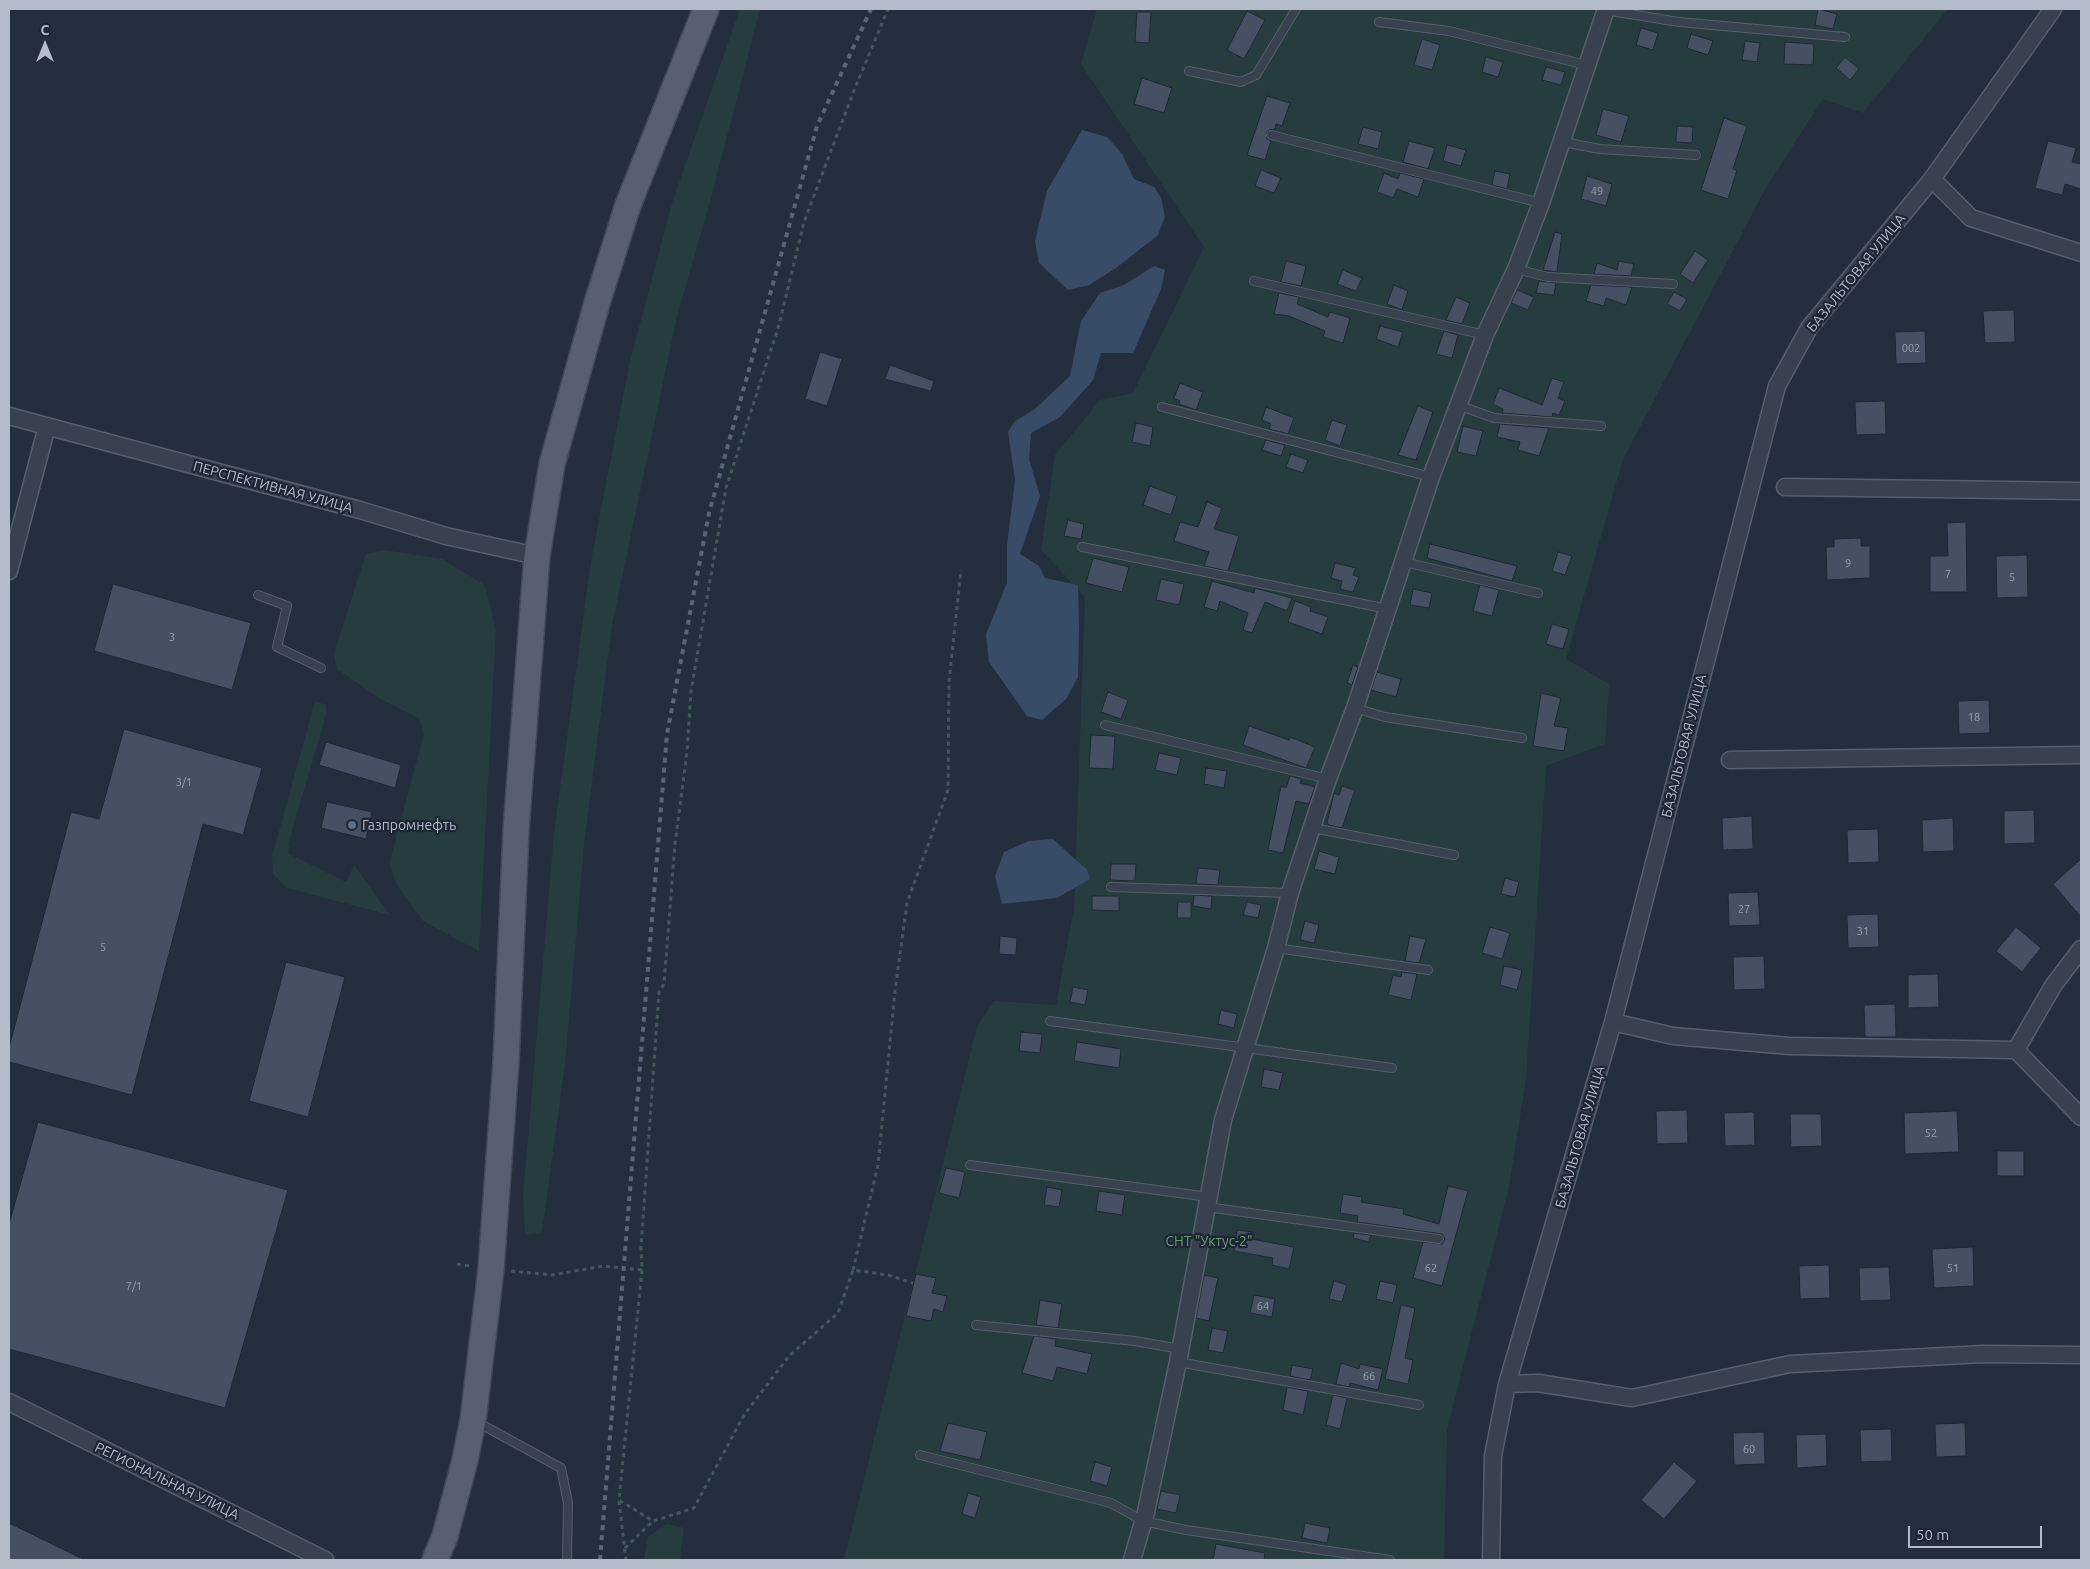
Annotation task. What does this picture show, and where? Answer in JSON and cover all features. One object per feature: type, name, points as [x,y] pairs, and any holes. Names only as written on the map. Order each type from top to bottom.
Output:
[{"type":"main road","points":[[435,1560],[445,1536],[473,1420],[491,1270],[506,1062],[516,830],[537,556],[552,464],[596,303],[628,205],[706,9]]},
{"type":"street","points":[[1132,1560],[1143,1521],[1179,1355],[1223,1120],[1276,948],[1290,893],[1328,780],[1355,708],[1432,477],[1485,335],[1516,269],[1541,203],[1606,9]]},
{"type":"street","name":"БАЗАЛЬТОВАЯ УЛИЦА","points":[[1491,1560],[1493,1456],[1507,1384],[1613,1022],[1777,386],[1809,328],[1932,179],[2053,9]]},
{"type":"street","points":[[1932,179],[1971,218],[2081,253]]},
{"type":"street","name":"ПЕРСПЕКТИВНАЯ УЛИЦА","points":[[9,416],[376,514],[446,536],[537,556]]},
{"type":"street","points":[[9,572],[48,426]]},
{"type":"street","points":[[1785,487],[2081,491]]},
{"type":"street","points":[[1730,760],[2081,755]]},
{"type":"street","points":[[2016,1050],[2053,986],[2081,949]]},
{"type":"street","points":[[1613,1022],[1673,1036],[1790,1046],[2016,1050],[2081,1117]]},
{"type":"street","points":[[1507,1384],[1538,1384],[1632,1398],[1790,1364],[1984,1354],[2081,1356]]},
{"type":"street","name":"РЕГИОНАЛЬНАЯ УЛИЦА","points":[[9,1402],[324,1560]]},
{"type":"lane","points":[[1189,71],[1241,82],[1256,75],[1296,9]]},
{"type":"lane","points":[[1606,9],[1679,22],[1845,37]]},
{"type":"lane","points":[[1378,22],[1449,31],[1586,65]]},
{"type":"lane","points":[[1271,134],[1541,203]]},
{"type":"lane","points":[[1563,142],[1600,149],[1696,155]]},
{"type":"lane","points":[[1516,269],[1548,277],[1673,284]]},
{"type":"lane","points":[[1254,281],[1485,335]]},
{"type":"lane","points":[[1458,405],[1494,418],[1601,426]]},
{"type":"lane","points":[[1162,407],[1432,477]]},
{"type":"lane","points":[[1082,547],[1388,609]]},
{"type":"lane","points":[[1404,562],[1538,593]]},
{"type":"lane","points":[[258,595],[287,606],[277,647],[321,668]]},
{"type":"lane","points":[[1355,708],[1385,717],[1522,738]]},
{"type":"lane","points":[[1105,724],[1328,780]]},
{"type":"lane","points":[[1313,828],[1454,855]]},
{"type":"lane","points":[[1112,887],[1290,893]]},
{"type":"lane","points":[[1276,948],[1428,970]]},
{"type":"lane","points":[[1050,1021],[1392,1068]]},
{"type":"lane","points":[[970,1165],[1439,1239]]},
{"type":"lane","points":[[976,1325],[1135,1341],[1179,1355],[1419,1406]]},
{"type":"lane","points":[[473,1420],[561,1468],[568,1503],[567,1560]]},
{"type":"lane","points":[[920,1455],[1112,1504],[1143,1521],[1186,1530],[1390,1560]]},
{"type":"path","points":[[626,1560],[619,1500],[642,1270],[641,1247],[659,992],[664,984],[675,844],[688,752],[691,691],[726,488],[779,325],[804,222],[853,93],[888,9]]},
{"type":"path","points":[[625,1549],[653,1521],[694,1508],[744,1415],[789,1356],[838,1312],[853,1270],[878,1165],[895,991],[907,903],[948,790],[949,681],[961,570]]},
{"type":"path","points":[[457,1264],[491,1270],[552,1275],[603,1266],[642,1270]]},
{"type":"path","points":[[853,1270],[888,1274],[913,1282]]},
{"type":"path","points":[[619,1500],[653,1521]]},
{"type":"green space","points":[[740,9],[760,9],[710,202],[677,316],[612,625],[584,845],[565,1064],[542,1232],[525,1235],[523,1197],[554,833],[591,561],[630,361],[673,200]]},
{"type":"green space","name":"СНТ \"Уктус-2\"","points":[[1097,9],[1948,9],[1863,113],[1823,99],[1768,184],[1623,459],[1566,659],[1609,684],[1605,744],[1546,766],[1526,1079],[1509,1186],[1447,1430],[1444,1560],[844,1560],[977,1026],[994,1001],[1056,1005],[1074,908],[1085,597],[1041,550],[1055,455],[1100,400],[1133,393],[1204,247],[1081,64]]},
{"type":"green space","points":[[384,550],[442,559],[485,585],[496,629],[479,951],[423,921],[397,885],[389,864],[424,734],[420,719],[379,698],[337,669],[334,653],[366,554]]},
{"type":"green space","points":[[315,701],[326,705],[326,715],[288,844],[289,854],[346,882],[354,865],[390,915],[287,888],[273,874],[272,857]]},
{"type":"green space","points":[[667,1524],[684,1528],[680,1560],[644,1560],[648,1537]]},
{"type":"water","points":[[1082,130],[1107,137],[1122,154],[1134,179],[1154,187],[1161,198],[1165,217],[1158,235],[1116,268],[1089,285],[1068,290],[1039,263],[1035,241],[1047,191]]},
{"type":"water","points":[[1154,266],[1165,270],[1161,289],[1133,353],[1101,353],[1093,380],[1060,417],[1031,433],[1029,459],[1040,496],[1020,554],[1039,566],[1045,578],[1078,585],[1078,677],[1066,699],[1042,720],[1027,716],[989,662],[986,634],[1007,583],[1007,545],[1015,480],[1008,432],[1014,422],[1035,409],[1070,376],[1081,321],[1100,293],[1124,285]]},
{"type":"water","points":[[1053,839],[1087,870],[1090,879],[1057,898],[1002,904],[995,876],[1004,852],[1029,841]]},
{"type":"building","points":[[1818,9],[1837,14],[1833,29],[1815,25]]},
{"type":"building","points":[[1247,11],[1265,20],[1244,59],[1227,50]]},
{"type":"building","points":[[1137,12],[1151,12],[1149,43],[1135,42]]},
{"type":"building","points":[[1641,28],[1658,33],[1653,50],[1636,45]]},
{"type":"building","points":[[1691,34],[1713,41],[1708,55],[1687,48]]},
{"type":"building","points":[[1422,39],[1440,45],[1432,70],[1414,65]]},
{"type":"building","points":[[1745,41],[1760,43],[1757,62],[1742,60]]},
{"type":"building","points":[[1785,42],[1814,44],[1813,65],[1784,64]]},
{"type":"building","points":[[1486,57],[1503,62],[1498,77],[1482,72]]},
{"type":"building","points":[[1845,57],[1859,69],[1850,80],[1836,68]]},
{"type":"building","points":[[1546,67],[1565,72],[1561,85],[1542,80]]},
{"type":"building","points":[[1142,78],[1172,88],[1164,113],[1134,104]]},
{"type":"building","points":[[1267,96],[1290,103],[1282,126],[1276,124],[1275,129],[1269,130],[1266,133],[1267,139],[1271,141],[1265,160],[1247,155]]},
{"type":"building","points":[[1603,109],[1629,116],[1621,142],[1596,135]]},
{"type":"building","points":[[1724,118],[1747,126],[1733,169],[1737,170],[1728,199],[1701,190]]},
{"type":"building","points":[[1677,126],[1693,127],[1692,143],[1676,142]]},
{"type":"building","points":[[1363,127],[1382,132],[1378,149],[1358,144]]},
{"type":"building","points":[[1409,141],[1435,148],[1428,169],[1403,162]]},
{"type":"building","points":[[2048,141],[2076,148],[2072,162],[2081,164],[2081,189],[2065,184],[2062,195],[2035,188]]},
{"type":"building","points":[[1447,145],[1466,150],[1461,166],[1443,161]]},
{"type":"building","points":[[1261,170],[1281,178],[1274,193],[1255,186]]},
{"type":"building","points":[[1495,171],[1510,174],[1507,189],[1492,185]]},
{"type":"building","points":[[1384,173],[1398,179],[1400,173],[1424,179],[1418,197],[1397,189],[1393,198],[1377,192]]},
{"type":"building","points":[[1587,176],[1612,184],[1606,206],[1581,199]]},
{"type":"building","points":[[1555,232],[1562,234],[1557,272],[1543,270]]},
{"type":"building","points":[[1695,251],[1708,260],[1693,283],[1680,274]]},
{"type":"building","points":[[1286,261],[1306,266],[1301,286],[1281,282]]},
{"type":"building","points":[[1619,261],[1634,264],[1631,276],[1594,274],[1597,263],[1617,270]]},
{"type":"building","points":[[1343,270],[1362,278],[1356,291],[1337,284]]},
{"type":"building","points":[[1539,281],[1556,283],[1554,295],[1536,293]]},
{"type":"building","points":[[1394,285],[1408,291],[1402,310],[1387,304]]},
{"type":"building","points":[[1591,285],[1632,287],[1626,305],[1606,298],[1604,306],[1586,301]]},
{"type":"building","points":[[1517,290],[1534,297],[1528,310],[1511,303]]},
{"type":"building","points":[[1674,292],[1687,299],[1680,311],[1667,304]]},
{"type":"building","points":[[1279,293],[1299,297],[1297,304],[1328,317],[1330,312],[1350,318],[1343,343],[1323,337],[1325,331],[1289,316],[1274,314]]},
{"type":"building","points":[[1456,297],[1470,303],[1462,324],[1446,320]]},
{"type":"building","points":[[2014,310],[2015,342],[1985,343],[1983,311]]},
{"type":"building","points":[[1380,326],[1403,332],[1398,347],[1376,339]]},
{"type":"building","points":[[1444,331],[1458,335],[1452,358],[1436,354]]},
{"type":"building","points":[[1925,331],[1926,363],[1896,364],[1895,332]]},
{"type":"building","points":[[820,352],[842,359],[827,406],[805,399]]},
{"type":"building","points":[[890,365],[934,381],[931,391],[885,379]]},
{"type":"building","points":[[1552,378],[1564,382],[1558,398],[1565,401],[1559,415],[1553,413],[1552,417],[1502,413],[1503,409],[1493,404],[1499,388],[1542,405]]},
{"type":"building","points":[[1180,383],[1203,392],[1196,410],[1179,404],[1180,401],[1174,398]]},
{"type":"building","points":[[1885,401],[1886,434],[1856,435],[1855,402]]},
{"type":"building","points":[[1418,406],[1433,412],[1416,460],[1398,455]]},
{"type":"building","points":[[1266,407],[1294,418],[1288,434],[1269,429],[1271,424],[1262,420]]},
{"type":"building","points":[[1332,420],[1347,425],[1340,446],[1325,440]]},
{"type":"building","points":[[1136,423],[1153,427],[1150,446],[1132,442]]},
{"type":"building","points":[[1500,424],[1549,428],[1539,456],[1518,450],[1520,442],[1497,437]]},
{"type":"building","points":[[1463,426],[1483,431],[1476,456],[1457,452]]},
{"type":"building","points":[[1266,440],[1285,445],[1281,456],[1262,450]]},
{"type":"building","points":[[1291,454],[1308,460],[1303,473],[1286,467]]},
{"type":"building","points":[[1150,486],[1177,496],[1171,515],[1143,505]]},
{"type":"building","points":[[1207,502],[1222,508],[1214,529],[1239,536],[1228,571],[1204,566],[1209,552],[1174,541],[1180,522],[1198,527]]},
{"type":"building","points":[[1068,520],[1084,524],[1081,539],[1064,536]]},
{"type":"building","points":[[1966,522],[1967,592],[1930,592],[1930,556],[1948,556],[1947,523]]},
{"type":"building","points":[[1861,538],[1861,546],[1870,546],[1870,578],[1827,580],[1826,547],[1834,547],[1834,539]]},
{"type":"building","points":[[1430,544],[1517,566],[1512,581],[1427,558]]},
{"type":"building","points":[[1558,552],[1572,556],[1565,575],[1552,571]]},
{"type":"building","points":[[2027,555],[2028,597],[1997,598],[1996,556]]},
{"type":"building","points":[[1093,558],[1129,567],[1122,592],[1086,583]]},
{"type":"building","points":[[1335,563],[1356,568],[1353,575],[1359,577],[1353,592],[1340,589],[1342,581],[1331,578]]},
{"type":"building","points":[[1161,579],[1184,584],[1179,605],[1156,600]]},
{"type":"building","points":[[1212,581],[1254,593],[1255,588],[1292,598],[1287,611],[1265,602],[1252,633],[1243,630],[1248,613],[1220,601],[1217,611],[1204,607]]},
{"type":"building","points":[[113,584],[251,623],[232,690],[94,651]]},
{"type":"building","points":[[1480,585],[1499,590],[1492,616],[1473,611]]},
{"type":"building","points":[[1413,589],[1432,593],[1429,608],[1410,605]]},
{"type":"building","points":[[1295,601],[1311,607],[1310,611],[1328,617],[1322,634],[1288,622]]},
{"type":"building","points":[[1552,624],[1569,629],[1563,649],[1546,644]]},
{"type":"building","points":[[1353,665],[1358,667],[1352,685],[1347,683]]},
{"type":"building","points":[[1377,672],[1401,679],[1396,697],[1371,690]]},
{"type":"building","points":[[1108,692],[1128,700],[1121,719],[1101,712]]},
{"type":"building","points":[[1541,693],[1561,698],[1554,726],[1568,728],[1564,751],[1533,746]]},
{"type":"building","points":[[1989,700],[1990,733],[1959,734],[1958,701]]},
{"type":"building","points":[[1249,726],[1289,740],[1290,737],[1315,747],[1306,768],[1243,745]]},
{"type":"building","points":[[124,729],[262,768],[243,835],[203,824],[132,1095],[9,1062],[9,1048],[71,812],[99,819]]},
{"type":"building","points":[[1091,735],[1115,736],[1113,769],[1089,768]]},
{"type":"building","points":[[326,742],[401,765],[395,788],[319,765]]},
{"type":"building","points":[[1159,753],[1181,758],[1177,775],[1155,770]]},
{"type":"building","points":[[1206,768],[1227,771],[1224,788],[1204,784]]},
{"type":"building","points":[[1290,776],[1302,779],[1300,783],[1315,787],[1309,804],[1296,801],[1283,853],[1268,850],[1281,786],[1286,788]]},
{"type":"building","points":[[1342,786],[1355,790],[1342,828],[1327,823],[1334,793],[1339,795]]},
{"type":"building","points":[[327,802],[372,812],[366,839],[321,828]]},
{"type":"building","points":[[2034,810],[2035,843],[2004,844],[2004,811]]},
{"type":"building","points":[[1752,816],[1753,849],[1723,850],[1722,818]]},
{"type":"building","points":[[1953,818],[1954,851],[1923,852],[1922,820]]},
{"type":"building","points":[[1878,829],[1879,862],[1848,863],[1847,830]]},
{"type":"building","points":[[1319,851],[1339,857],[1335,874],[1314,869]]},
{"type":"building","points":[[2081,859],[2081,917],[2053,884]]},
{"type":"building","points":[[1111,864],[1136,864],[1135,881],[1110,880]]},
{"type":"building","points":[[1198,868],[1220,870],[1218,885],[1196,884]]},
{"type":"building","points":[[1505,878],[1519,882],[1515,897],[1501,894]]},
{"type":"building","points":[[1758,892],[1760,925],[1729,926],[1728,893]]},
{"type":"building","points":[[1194,895],[1212,896],[1211,909],[1193,906]]},
{"type":"building","points":[[1092,896],[1119,896],[1119,911],[1092,910]]},
{"type":"building","points":[[1178,902],[1191,902],[1191,918],[1177,918]]},
{"type":"building","points":[[1247,902],[1261,905],[1258,918],[1243,915]]},
{"type":"building","points":[[1878,914],[1879,947],[1848,948],[1847,915]]},
{"type":"building","points":[[1305,921],[1319,925],[1314,943],[1300,940]]},
{"type":"building","points":[[1490,927],[1510,933],[1502,959],[1482,953]]},
{"type":"building","points":[[2016,927],[2041,948],[2022,972],[1996,951]]},
{"type":"building","points":[[1000,936],[1017,938],[1016,955],[999,954]]},
{"type":"building","points":[[1410,936],[1426,939],[1419,963],[1405,961]]},
{"type":"building","points":[[1764,956],[1765,989],[1734,990],[1733,957]]},
{"type":"building","points":[[286,962],[345,977],[308,1117],[249,1101]]},
{"type":"building","points":[[1504,966],[1522,970],[1517,990],[1500,985]]},
{"type":"building","points":[[1402,972],[1417,974],[1411,1000],[1388,995],[1393,975],[1401,977]]},
{"type":"building","points":[[1938,974],[1939,1007],[1908,1008],[1908,975]]},
{"type":"building","points":[[1073,987],[1088,990],[1085,1005],[1070,1002]]},
{"type":"building","points":[[1895,1004],[1896,1037],[1865,1037],[1864,1005]]},
{"type":"building","points":[[1221,1010],[1237,1014],[1234,1028],[1218,1024]]},
{"type":"building","points":[[1021,1032],[1042,1034],[1040,1053],[1019,1051]]},
{"type":"building","points":[[1077,1042],[1121,1049],[1119,1068],[1074,1061]]},
{"type":"building","points":[[1264,1069],[1283,1073],[1279,1090],[1261,1087]]},
{"type":"building","points":[[1687,1110],[1688,1143],[1657,1144],[1656,1111]]},
{"type":"building","points":[[1957,1111],[1959,1152],[1905,1154],[1904,1113]]},
{"type":"building","points":[[1754,1112],[1755,1145],[1725,1146],[1724,1113]]},
{"type":"building","points":[[1790,1114],[1821,1114],[1822,1146],[1791,1147]]},
{"type":"building","points":[[38,1122],[288,1190],[225,1408],[9,1349],[9,1224]]},
{"type":"building","points":[[1997,1151],[2024,1151],[2024,1176],[1997,1176]]},
{"type":"building","points":[[946,1168],[965,1172],[959,1198],[939,1193]]},
{"type":"building","points":[[1448,1186],[1468,1191],[1442,1286],[1413,1278],[1423,1242],[1442,1244],[1445,1239],[1442,1234],[1357,1222],[1358,1216],[1340,1213],[1343,1194],[1362,1197],[1361,1202],[1404,1209],[1403,1214],[1439,1224]]},
{"type":"building","points":[[1047,1187],[1062,1190],[1059,1207],[1044,1205]]},
{"type":"building","points":[[1099,1191],[1125,1195],[1122,1215],[1096,1211]]},
{"type":"building","points":[[1237,1230],[1253,1232],[1252,1239],[1294,1247],[1289,1269],[1272,1265],[1273,1258],[1234,1251]]},
{"type":"building","points":[[1354,1233],[1371,1235],[1369,1242],[1353,1238]]},
{"type":"building","points":[[1973,1247],[1974,1286],[1934,1288],[1932,1249]]},
{"type":"building","points":[[1829,1265],[1830,1298],[1800,1299],[1799,1266]]},
{"type":"building","points":[[1889,1267],[1891,1300],[1860,1301],[1859,1268]]},
{"type":"building","points":[[916,1274],[936,1278],[932,1293],[947,1296],[943,1312],[934,1309],[931,1321],[906,1316]]},
{"type":"building","points":[[1204,1275],[1218,1278],[1209,1321],[1196,1318]]},
{"type":"building","points":[[1334,1281],[1347,1285],[1342,1302],[1329,1299]]},
{"type":"building","points":[[1380,1281],[1397,1285],[1393,1303],[1376,1299]]},
{"type":"building","points":[[1254,1295],[1275,1299],[1272,1317],[1250,1313]]},
{"type":"building","points":[[1040,1300],[1062,1304],[1058,1328],[1036,1325]]},
{"type":"building","points":[[1401,1305],[1415,1308],[1405,1358],[1413,1360],[1408,1384],[1385,1379]]},
{"type":"building","points":[[1212,1328],[1228,1331],[1223,1353],[1208,1350]]},
{"type":"building","points":[[1034,1336],[1056,1339],[1055,1346],[1092,1354],[1087,1374],[1057,1367],[1053,1381],[1022,1373]]},
{"type":"building","points":[[1341,1363],[1359,1369],[1360,1364],[1383,1369],[1378,1390],[1350,1383],[1349,1387],[1336,1384]]},
{"type":"building","points":[[1292,1365],[1313,1369],[1310,1380],[1290,1376]]},
{"type":"building","points":[[1287,1387],[1308,1391],[1303,1415],[1283,1410]]},
{"type":"building","points":[[1333,1395],[1347,1398],[1340,1429],[1326,1425]]},
{"type":"building","points":[[948,1423],[987,1432],[980,1460],[940,1451]]},
{"type":"building","points":[[1965,1423],[1966,1456],[1936,1457],[1935,1424]]},
{"type":"building","points":[[1891,1429],[1892,1461],[1861,1462],[1860,1430]]},
{"type":"building","points":[[1764,1432],[1765,1464],[1734,1465],[1733,1433]]},
{"type":"building","points":[[1826,1434],[1827,1466],[1797,1468],[1796,1435]]},
{"type":"building","points":[[1095,1462],[1112,1467],[1107,1486],[1090,1481]]},
{"type":"building","points":[[1674,1462],[1697,1481],[1664,1519],[1641,1500]]},
{"type":"building","points":[[1161,1491],[1180,1495],[1176,1513],[1157,1509]]},
{"type":"building","points":[[968,1493],[981,1497],[975,1518],[962,1514]]},
{"type":"building","points":[[9,1523],[85,1560],[9,1560]]},
{"type":"building","points":[[1305,1523],[1330,1528],[1327,1543],[1302,1538]]},
{"type":"building","points":[[1216,1544],[1265,1553],[1264,1560],[1213,1560]]},
{"type":"railway","points":[[600,1560],[667,734],[709,513],[817,126],[871,9]]},
{"type":"place","name":"Газпромнефть","points":[[352,825]]}]
